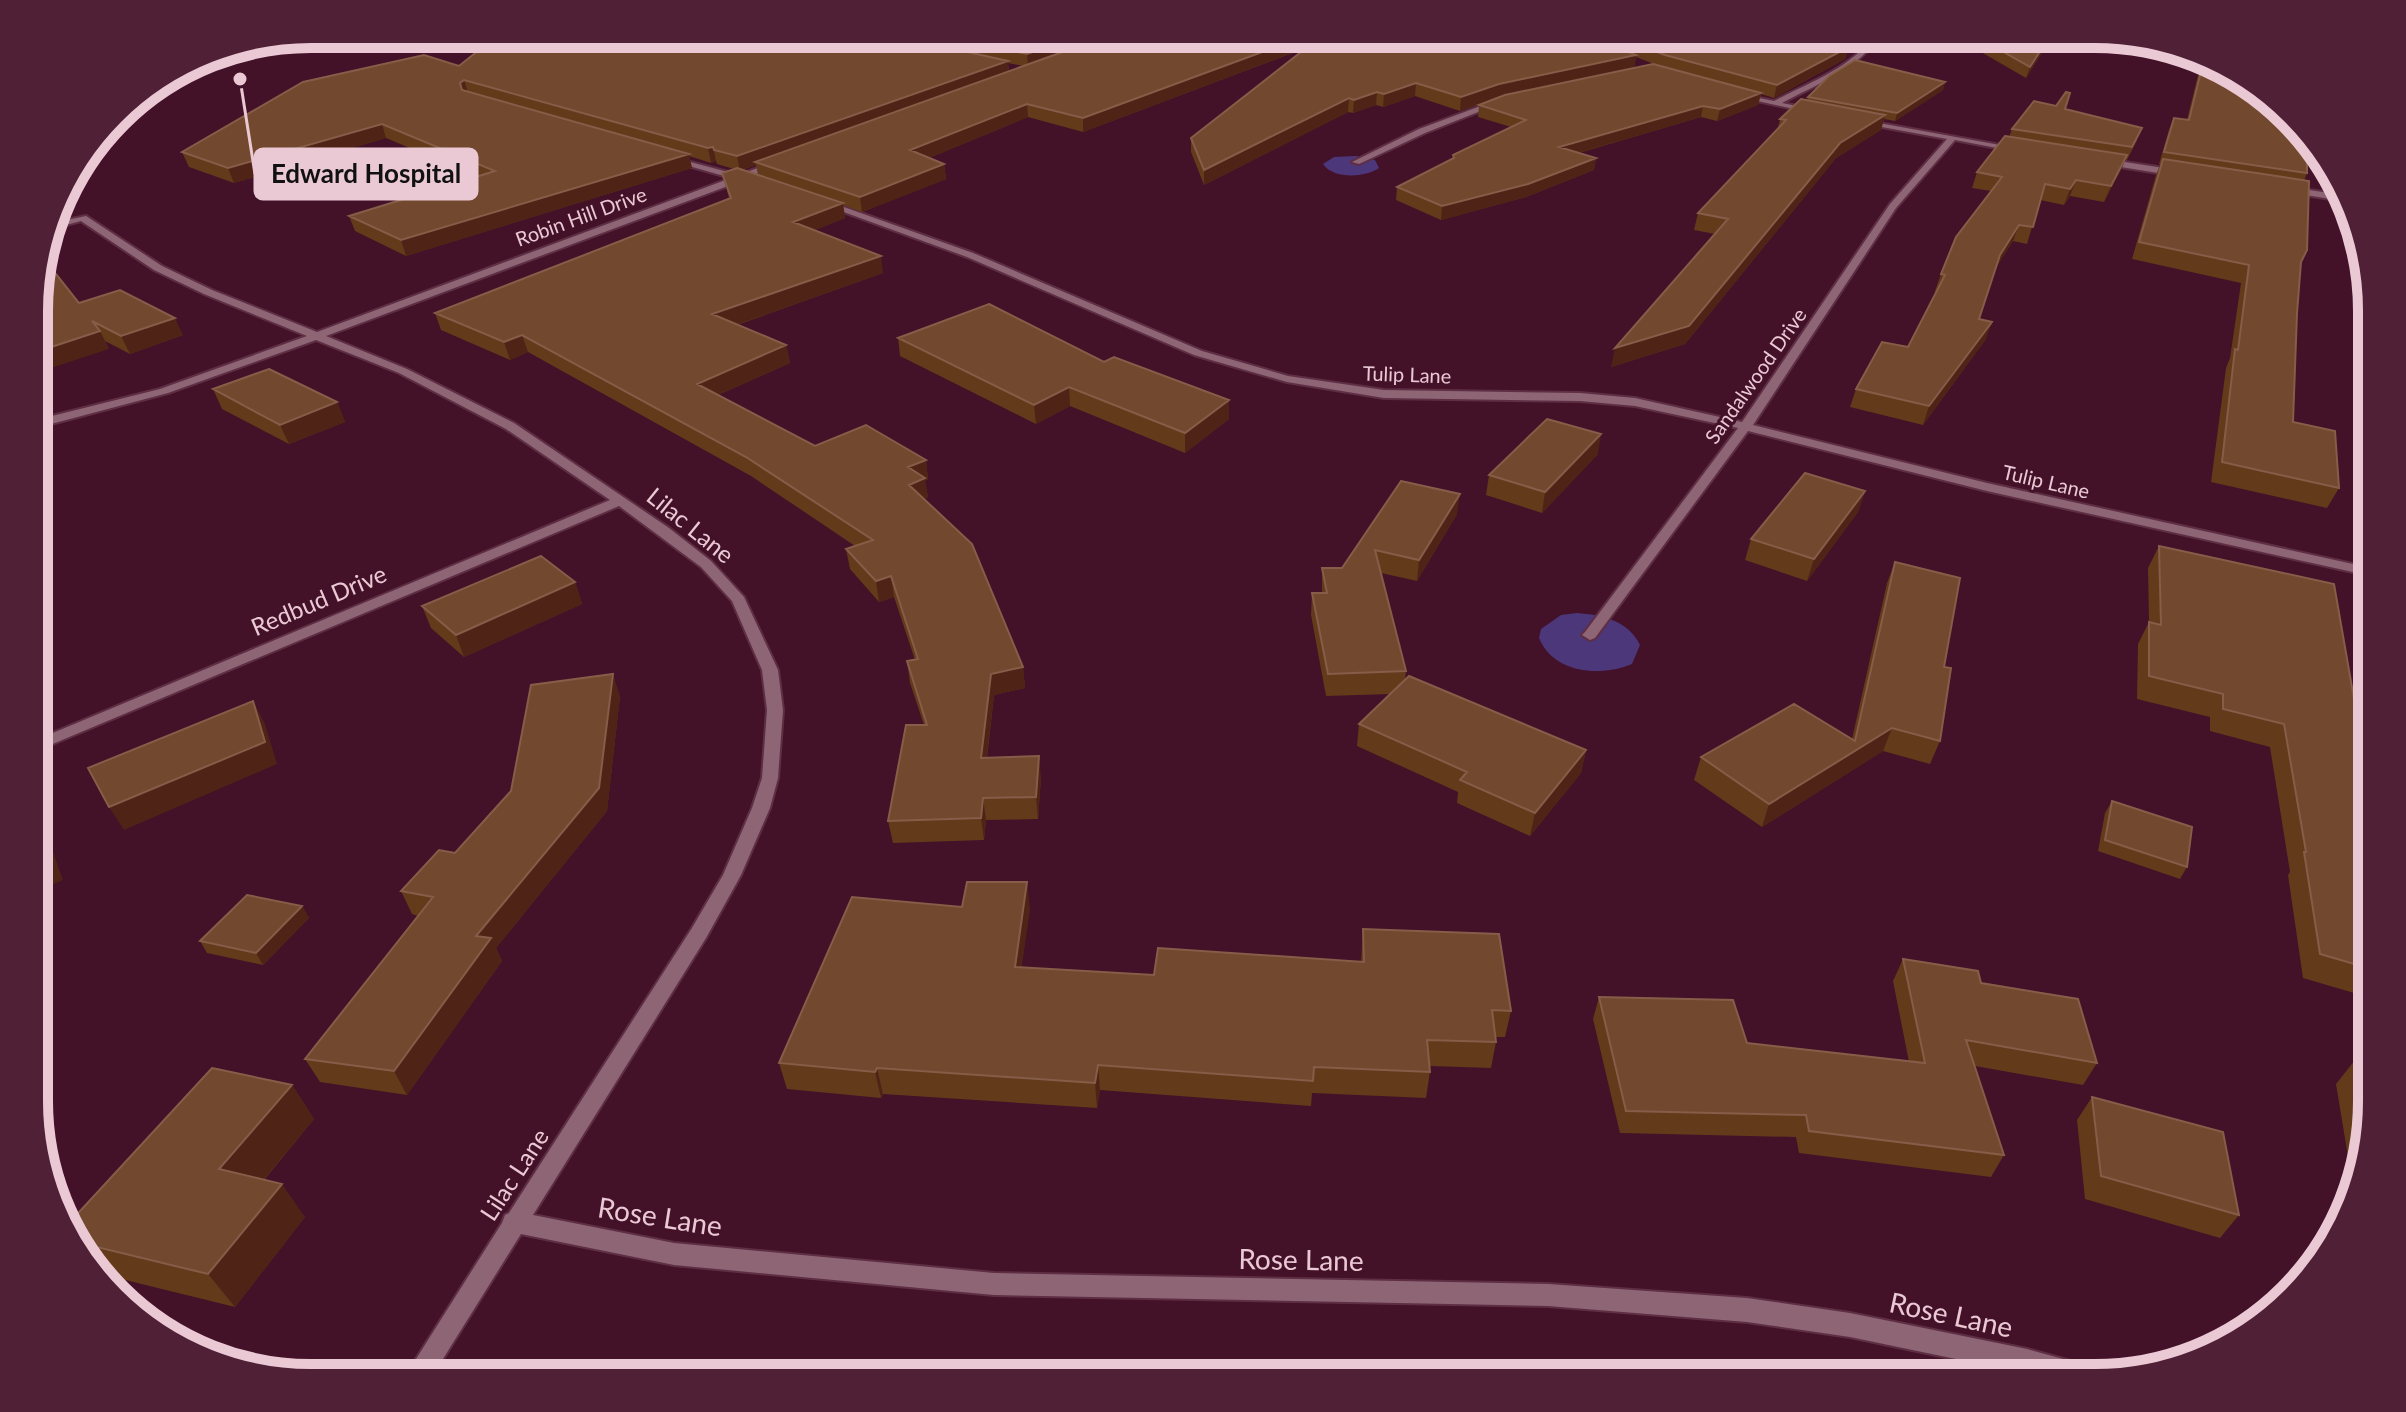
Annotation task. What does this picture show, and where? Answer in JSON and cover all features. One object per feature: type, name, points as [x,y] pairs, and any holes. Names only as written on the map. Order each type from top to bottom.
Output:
[{"type":"street","points":[[1774,104],[1868,48]]},
{"type":"street","points":[[1724,93],[1818,113]]},
{"type":"street","points":[[1356,162],[1422,131],[1501,102]]},
{"type":"street","points":[[1847,119],[2034,152]]},
{"type":"street","name":"Sandalwood Drive","points":[[1590,635],[1746,426],[1893,206],[1952,138]]},
{"type":"street","points":[[653,152],[756,183]]},
{"type":"street","name":"Robin Hill Drive","points":[[48,421],[164,391],[794,158]]},
{"type":"street","points":[[2096,161],[2188,175]]},
{"type":"street","points":[[2281,189],[2332,196]]},
{"type":"street","name":"Tulip Lane","points":[[808,197],[970,255],[1198,353],[1287,379],[1384,394],[1534,395],[1635,402],[1746,426],[1987,487],[2357,569]]},
{"type":"street","name":"Lilac Lane","points":[[64,223],[83,218],[158,268],[208,292],[319,335],[463,400],[510,426],[706,564],[739,600],[770,670],[775,710],[770,778],[761,808],[732,875],[699,933],[426,1364]]},
{"type":"street","name":"Redbud Drive","points":[[48,741],[619,501]]},
{"type":"street","name":"Rose Lane","points":[[513,1222],[674,1254],[994,1284],[1548,1295],[1747,1310],[1850,1325],[2034,1363]]},
{"type":"shaded area","points":[[1356,156],[1375,160],[1379,168],[1365,174],[1349,175],[1334,172],[1323,164],[1334,157]]},
{"type":"shaded area","points":[[1577,613],[1605,617],[1629,630],[1640,645],[1632,664],[1606,670],[1580,669],[1556,659],[1546,650],[1539,638],[1541,629],[1561,615]]},
{"type":"building","points":[[482,48],[950,48],[1008,61],[737,156],[464,80],[460,83],[462,90],[689,154],[401,240],[349,216],[495,171],[382,124],[228,168],[182,152],[303,82],[424,55],[459,66]]},
{"type":"building","points":[[998,48],[1044,48],[1027,54]]},
{"type":"building","points":[[1074,48],[1273,48],[1083,118],[1027,104],[910,150],[944,164],[860,197],[755,162]]},
{"type":"building","points":[[1306,48],[1618,48],[1636,55],[1499,84],[1461,97],[1416,83],[1384,94],[1377,92],[1354,100],[1349,98],[1204,170],[1191,138]]},
{"type":"building","points":[[1646,48],[1847,48],[1777,85]]},
{"type":"building","points":[[1997,48],[2042,48],[2030,67]]},
{"type":"building","points":[[1855,60],[1945,82],[1897,113],[1808,97],[1829,76]]},
{"type":"building","points":[[1653,64],[1761,93],[1720,109],[1703,106],[1559,147],[1596,158],[1528,184],[1442,206],[1397,187],[1454,158],[1453,155],[1526,120],[1479,105],[1505,95]]},
{"type":"building","points":[[2201,71],[2255,102],[2281,125],[2307,156],[2307,173],[2164,152],[2174,118],[2189,120]]},
{"type":"building","points":[[2066,92],[2070,93],[2065,109],[2142,128],[2132,147],[2012,129],[2034,101],[2056,106]]},
{"type":"building","points":[[1801,99],[1885,115],[1840,143],[1689,326],[1615,348],[1728,219],[1698,213],[1786,120],[1780,119]]},
{"type":"building","points":[[2005,136],[2127,155],[2111,186],[2076,180],[2070,189],[2045,184],[2033,227],[2019,225],[2000,255],[1979,319],[1992,322],[1929,406],[1856,389],[1882,342],[1908,347],[1945,275],[1941,274],[1956,237],[2002,177],[1977,172]]},
{"type":"building","points":[[2163,159],[2309,181],[2307,250],[2301,262],[2297,313],[2293,422],[2335,431],[2339,488],[2222,462],[2235,349],[2238,350],[2249,265],[2139,242]]},
{"type":"building","points":[[737,168],[843,203],[793,222],[881,256],[712,314],[786,345],[697,384],[815,446],[866,425],[926,460],[908,467],[925,478],[909,485],[972,544],[1023,667],[991,674],[981,758],[1039,756],[1036,797],[983,798],[981,818],[888,821],[906,725],[927,725],[907,661],[918,659],[891,576],[876,581],[846,549],[873,540],[746,457],[522,335],[504,342],[435,313],[731,198],[722,173]]},
{"type":"building","points":[[51,270],[79,303],[120,290],[175,318],[121,336],[92,321],[100,331],[48,348]]},
{"type":"building","points":[[989,304],[1104,362],[1114,357],[1229,400],[1185,433],[1069,387],[1034,405],[898,338]]},
{"type":"building","points":[[269,369],[337,402],[280,425],[213,389]]},
{"type":"building","points":[[1547,419],[1601,434],[1545,492],[1489,475]]},
{"type":"building","points":[[1805,473],[1865,491],[1814,559],[1751,539]]},
{"type":"building","points":[[1401,481],[1460,494],[1419,560],[1375,550],[1406,671],[1328,674],[1312,593],[1327,593],[1322,568],[1342,568]]},
{"type":"building","points":[[2159,546],[2334,584],[2357,716],[2357,965],[2320,954],[2284,724],[2223,709],[2223,694],[2149,676],[2149,622],[2161,625]]},
{"type":"building","points":[[541,556],[575,582],[456,635],[422,606]]},
{"type":"building","points":[[1895,562],[1960,578],[1944,667],[1951,668],[1940,741],[1892,728],[1769,804],[1701,757],[1794,704],[1855,741]]},
{"type":"building","points":[[613,674],[599,788],[476,936],[491,938],[394,1071],[305,1059],[433,897],[401,891],[439,850],[455,853],[511,791],[531,685]]},
{"type":"building","points":[[1409,676],[1586,750],[1535,813],[1460,780],[1467,772],[1359,724]]},
{"type":"building","points":[[253,701],[265,742],[109,807],[88,768]]},
{"type":"building","points":[[2112,801],[2192,827],[2187,867],[2105,840]]},
{"type":"building","points":[[967,882],[1027,882],[1015,967],[1154,975],[1158,948],[1364,962],[1363,929],[1499,934],[1511,1011],[1492,1010],[1496,1042],[1427,1040],[1430,1072],[1314,1067],[1313,1081],[1098,1065],[1095,1083],[877,1068],[875,1072],[779,1063],[852,897],[962,907]]},
{"type":"building","points":[[247,895],[302,906],[256,953],[200,941]]},
{"type":"building","points":[[1903,959],[1978,971],[1981,983],[2078,999],[2097,1063],[1966,1040],[2004,1155],[1809,1131],[1806,1115],[1626,1111],[1599,997],[1733,1000],[1747,1043],[1925,1063]]},
{"type":"building","points":[[212,1068],[292,1085],[219,1169],[282,1184],[208,1274],[91,1246],[75,1217]]},
{"type":"building","points":[[2092,1097],[2223,1132],[2239,1215],[2101,1176]]},
{"type":"place","name":"Edward Hospital","points":[[240,79]]}]
